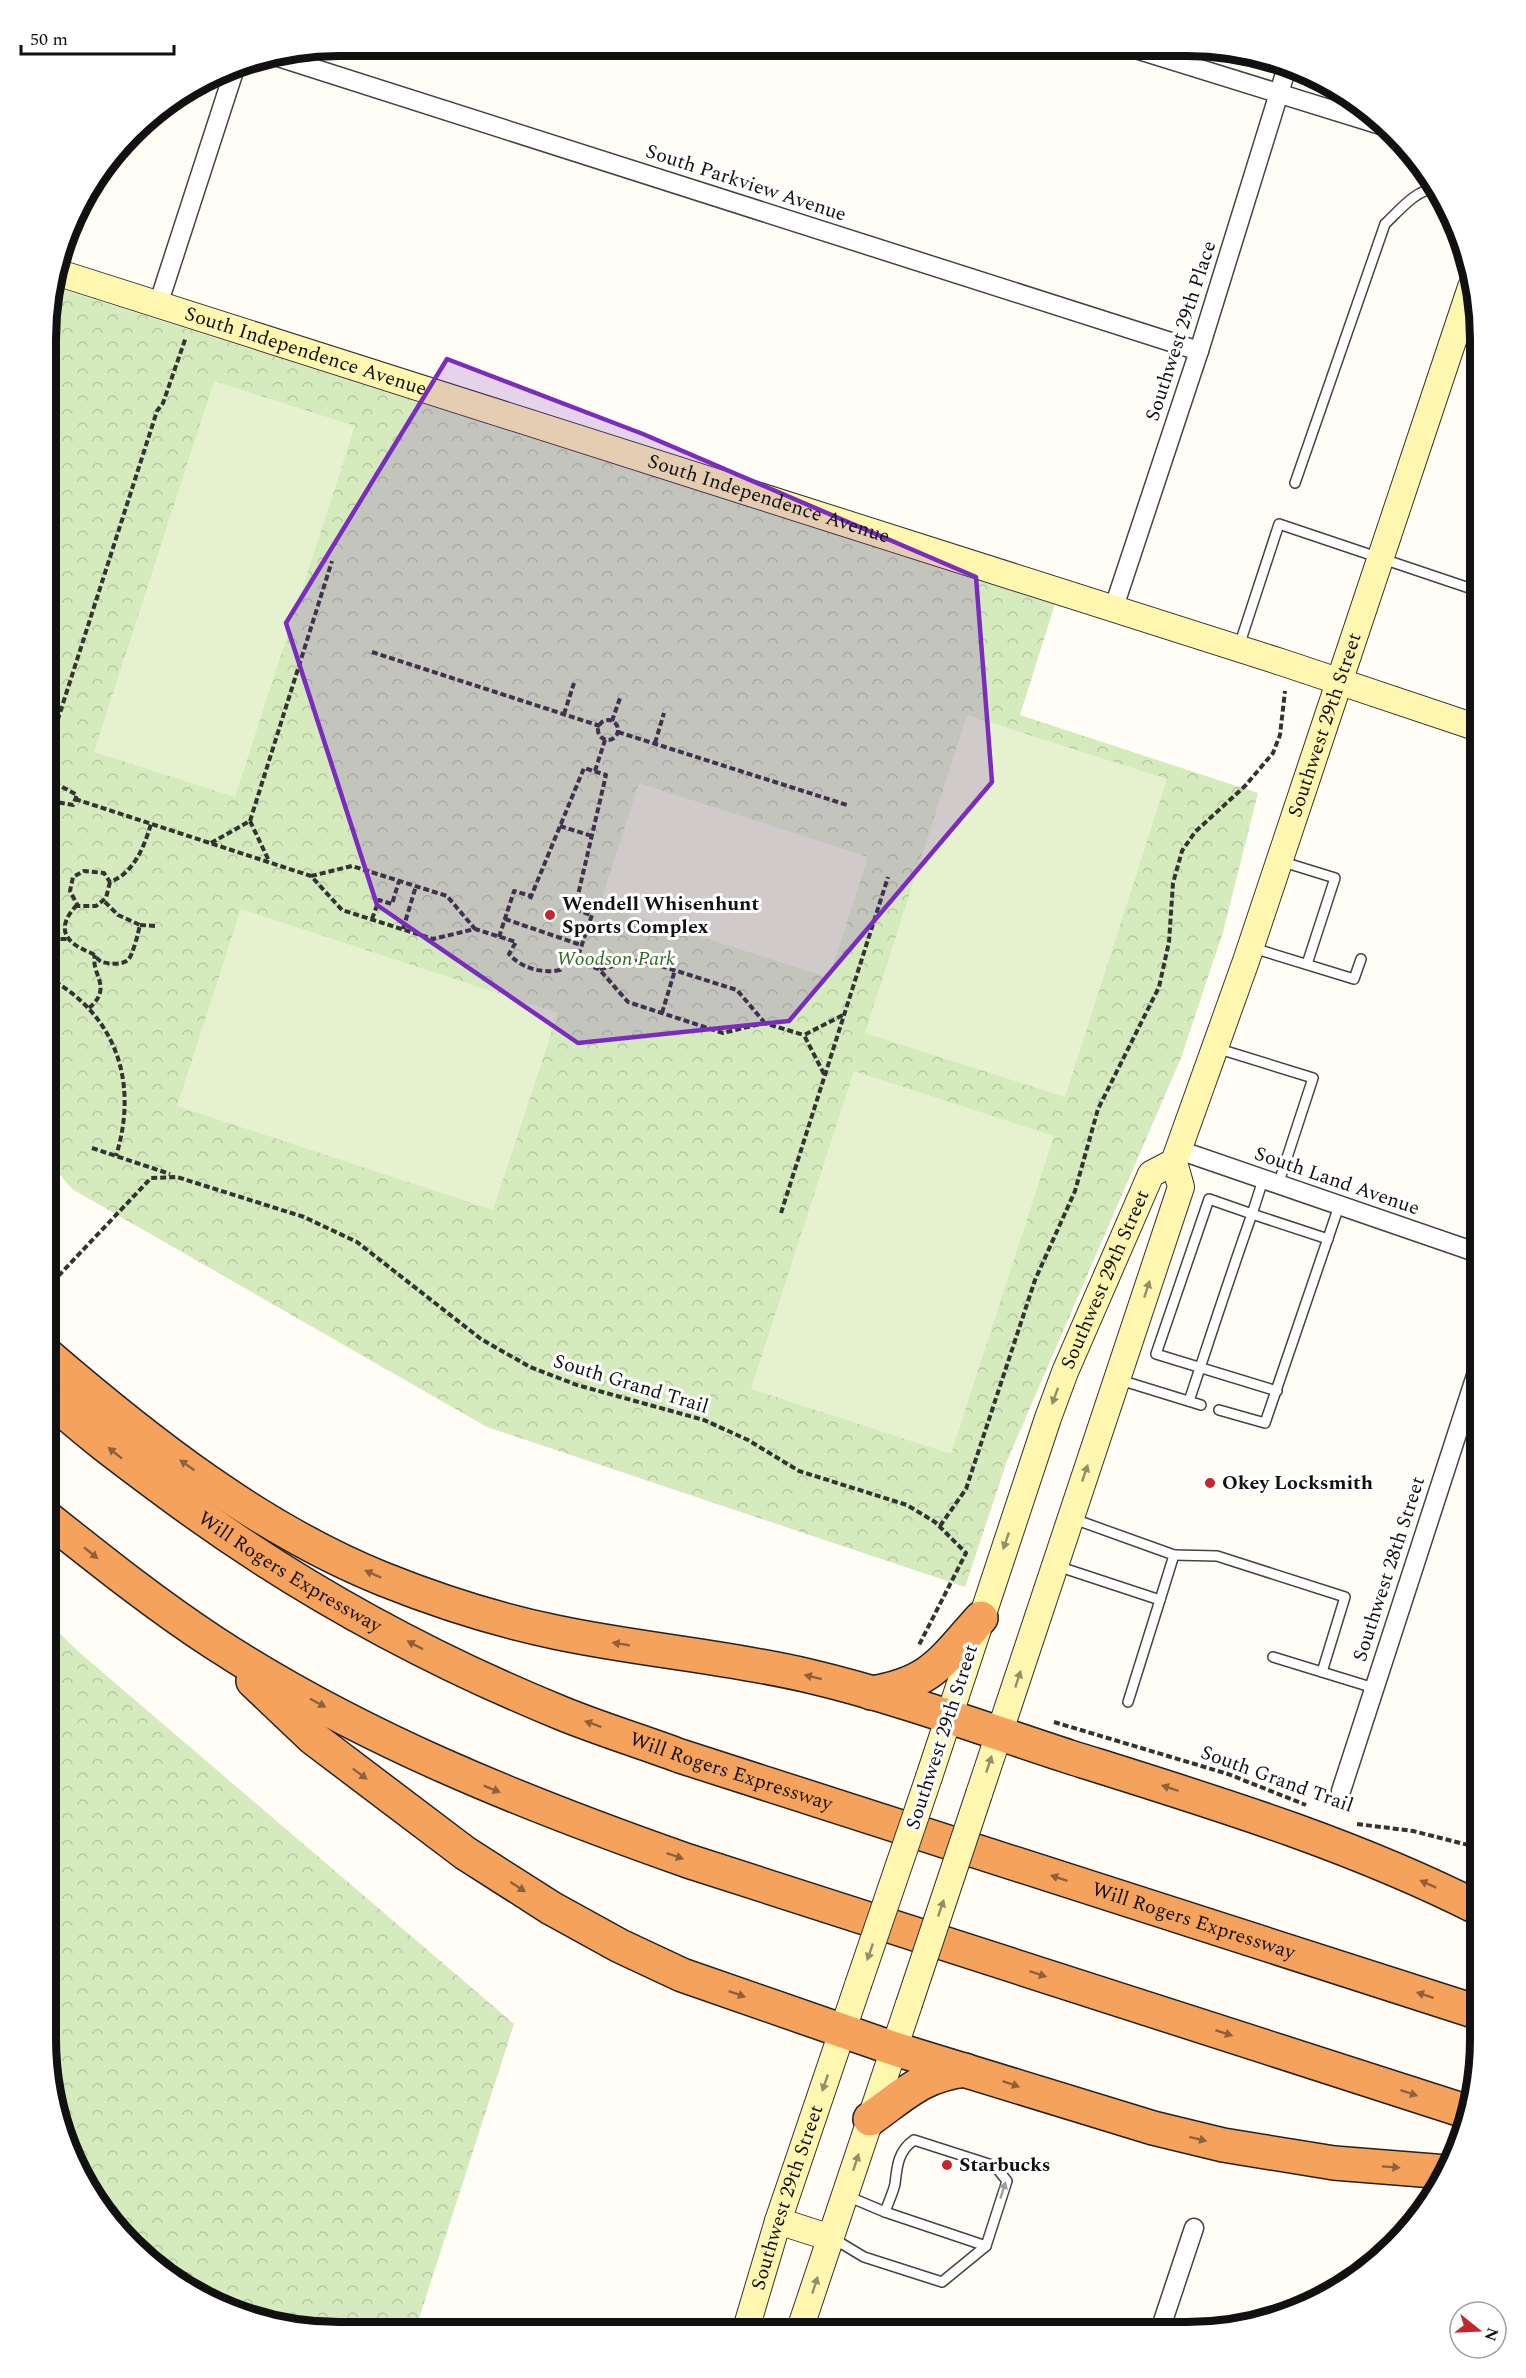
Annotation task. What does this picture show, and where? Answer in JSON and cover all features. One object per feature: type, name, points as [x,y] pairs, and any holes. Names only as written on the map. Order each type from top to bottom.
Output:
[{"type":"highway","points":[[56,1363],[114,1412],[235,1499],[334,1557],[382,1578],[498,1617],[552,1631],[751,1663],[869,1693],[1226,1806],[1350,1850],[1471,1905]]},
{"type":"highway","name":"Will Rogers Expressway","points":[[56,1403],[124,1460],[212,1526],[295,1578],[409,1643],[561,1713],[680,1756],[1471,2010]]},
{"type":"highway","points":[[56,1525],[213,1642],[382,1737],[475,1782],[576,1822],[687,1861],[1462,2110]]},
{"type":"highway","points":[[869,1693],[900,1688],[926,1675],[981,1618]]},
{"type":"highway","points":[[213,1642],[313,1738],[465,1853],[551,1908],[621,1946],[682,1975],[895,2049],[968,2070],[1073,2105],[1222,2145],[1334,2163],[1438,2171]]},
{"type":"highway","points":[[870,2119],[914,2085],[941,2073],[968,2070]]},
{"type":"main road","name":"South Independence Avenue","points":[[63,274],[1238,648],[1471,726]]},
{"type":"main road","name":"Southwest 29th Street","points":[[802,2322],[1181,1187],[1177,1156],[1251,947],[1382,559],[1469,323]]},
{"type":"main road","name":"Southwest 29th Street","points":[[748,2322],[778,2220],[1068,1363],[1151,1174],[1177,1156]]},
{"type":"main road","points":[[778,2220],[831,2238]]},
{"type":"street","points":[[1157,56],[1369,121]]},
{"type":"street","name":"South Parkview Avenue","points":[[288,60],[1199,351]]},
{"type":"street","name":"Southwest 29th Place","points":[[1113,610],[1199,351],[1285,73]]},
{"type":"street","points":[[158,304],[232,76]]},
{"type":"street","name":"South Land Avenue","points":[[1177,1156],[1270,1182],[1471,1251]]},
{"type":"street","name":"Southwest 28th Street","points":[[1341,1791],[1471,1391]]},
{"type":"street","points":[[1164,2322],[1194,2228]]},
{"type":"lane","points":[[1295,483],[1385,224],[1411,199],[1428,188]]},
{"type":"lane","points":[[1238,648],[1279,524],[1471,589]]},
{"type":"lane","points":[[1279,861],[1335,878],[1307,964]]},
{"type":"lane","points":[[1251,947],[1354,979],[1360,959]]},
{"type":"lane","points":[[1189,1401],[1213,1330],[1216,1304],[1229,1281],[1252,1214],[1270,1182],[1313,1078],[1216,1047]]},
{"type":"lane","points":[[1277,1390],[1156,1354],[1169,1317],[1182,1293],[1190,1268],[1192,1247],[1209,1199],[1328,1239]]},
{"type":"lane","points":[[1219,1410],[1265,1423],[1339,1206]]},
{"type":"lane","points":[[1192,1247],[1203,1250]]},
{"type":"lane","points":[[1225,1257],[1235,1261]]},
{"type":"lane","points":[[1218,1277],[1229,1281]]},
{"type":"lane","points":[[1169,1317],[1179,1320]]},
{"type":"lane","points":[[1202,1327],[1213,1330]]},
{"type":"lane","points":[[1117,1379],[1201,1405]]},
{"type":"lane","points":[[1071,1518],[1174,1555],[1217,1556],[1345,1597],[1322,1672]]},
{"type":"lane","points":[[1128,1702],[1174,1555]]},
{"type":"lane","points":[[1055,1566],[1160,1600]]},
{"type":"lane","points":[[1274,1657],[1374,1688]]},
{"type":"lane","points":[[831,2238],[864,2257],[942,2282],[986,2246],[1007,2181],[995,2166],[914,2140],[906,2145],[900,2157],[895,2185],[885,2212]]},
{"type":"lane","points":[[845,2195],[885,2212],[986,2246]]},
{"type":"path","points":[[56,725],[157,411],[163,403],[186,337]]},
{"type":"path","points":[[269,862],[250,821],[332,561]]},
{"type":"path","points":[[372,652],[600,726]]},
{"type":"path","points":[[564,714],[574,683]]},
{"type":"path","points":[[940,1526],[966,1489],[1035,1280],[1076,1191],[1098,1109],[1159,987],[1169,942],[1173,883],[1182,851],[1195,832],[1245,786],[1273,753],[1282,724],[1285,691]]},
{"type":"path","points":[[612,722],[620,698]]},
{"type":"path","points":[[655,743],[664,713]]},
{"type":"path","points":[[604,722],[616,724],[618,732],[614,738],[605,740],[599,733],[600,726],[604,722]]},
{"type":"path","points":[[618,732],[847,805]]},
{"type":"path","points":[[595,771],[605,740]]},
{"type":"path","points":[[499,937],[514,891],[531,898],[584,768],[595,771],[606,775],[574,911],[592,915],[576,962]]},
{"type":"path","points":[[56,783],[76,795],[73,805],[56,804]]},
{"type":"path","points":[[75,800],[311,876],[342,910],[372,920],[433,939],[475,929]]},
{"type":"path","points":[[211,843],[250,821]]},
{"type":"path","points":[[110,882],[125,874],[137,859],[151,824]]},
{"type":"path","points":[[560,826],[592,836]]},
{"type":"path","points":[[311,876],[352,866],[417,886],[447,896],[475,929],[516,942],[509,954],[526,966],[552,972],[560,970],[560,957],[599,969],[642,960],[737,990],[764,1023]]},
{"type":"path","points":[[98,870],[104,873],[110,882],[110,891],[104,901],[96,906],[77,905],[70,891],[73,877],[78,872],[98,870]]},
{"type":"path","points":[[780,1213],[888,877]]},
{"type":"path","points":[[372,920],[379,900],[392,904],[399,881]]},
{"type":"path","points":[[403,929],[417,886]]},
{"type":"path","points":[[104,901],[118,915],[140,925],[156,926]]},
{"type":"path","points":[[77,905],[67,919],[65,930],[69,939],[75,947],[95,955],[103,962],[118,965],[125,963],[131,956],[140,925]]},
{"type":"path","points":[[505,919],[582,945]]},
{"type":"path","points":[[56,937],[69,939]]},
{"type":"path","points":[[89,1008],[100,990],[101,980],[95,965],[95,955]]},
{"type":"path","points":[[599,969],[628,1002],[723,1033],[764,1023],[804,1035],[844,1015]]},
{"type":"path","points":[[662,1013],[675,970]]},
{"type":"path","points":[[56,983],[89,1008],[109,1035],[116,1052],[124,1089],[125,1119],[116,1156]]},
{"type":"path","points":[[804,1035],[825,1075]]},
{"type":"path","points":[[92,1148],[177,1177]]},
{"type":"path","name":"South Grand Trail","points":[[56,1279],[151,1178],[177,1177],[304,1217],[357,1242],[414,1283],[481,1339],[546,1375],[704,1420],[747,1440],[799,1471],[884,1495],[907,1504],[940,1526],[966,1552],[915,1652]]},
{"type":"path","name":"South Grand Trail","points":[[1052,1721],[1228,1774],[1292,1798],[1313,1809]]},
{"type":"path","name":"South Grand Trail","points":[[1350,1823],[1413,1831],[1471,1846]]},
{"type":"highlighted area","points":[[447,359],[643,434],[976,577],[992,782],[789,1021],[578,1043],[377,905],[286,623]]},
{"type":"green space","name":"Woodson Park","points":[[60,289],[1055,604],[1020,715],[1258,793],[1223,932],[1181,1058],[1007,1461],[965,1587],[487,1427],[72,1189],[56,1170],[56,320]]},
{"type":"green space","points":[[214,381],[355,426],[235,797],[94,752]]},
{"type":"green space","points":[[967,715],[1167,779],[1065,1097],[865,1033]]},
{"type":"green space","points":[[639,783],[868,857],[829,978],[600,904]]},
{"type":"green space","points":[[241,909],[558,1013],[493,1210],[177,1106]]},
{"type":"green space","points":[[854,1071],[1054,1136],[951,1454],[751,1389]]},
{"type":"green space","points":[[56,1630],[80,1653],[514,2024],[418,2322],[320,2322],[265,2313],[230,2301],[197,2285],[166,2264],[138,2240],[103,2197],[85,2165],[65,2113],[58,2076],[56,2058]]},
{"type":"place","name":"Wendell Whisenhunt Sports Complex","points":[[550,915]]},
{"type":"place","name":"Okey Locksmith","points":[[1210,1483]]},
{"type":"place","name":"Starbucks","points":[[947,2165]]}]
